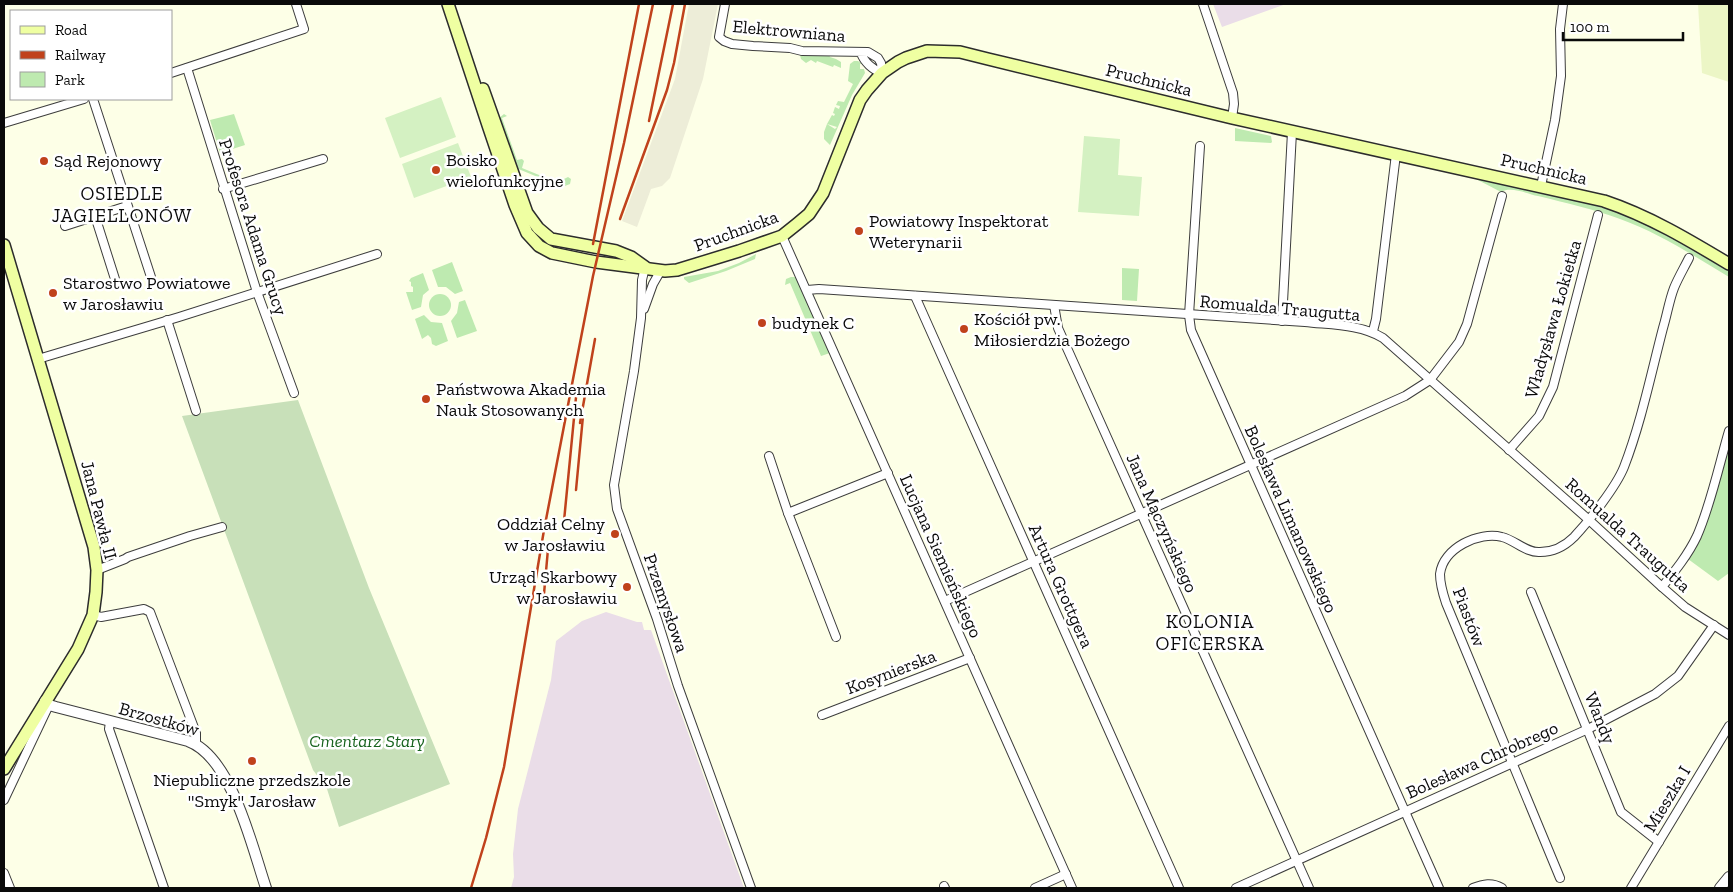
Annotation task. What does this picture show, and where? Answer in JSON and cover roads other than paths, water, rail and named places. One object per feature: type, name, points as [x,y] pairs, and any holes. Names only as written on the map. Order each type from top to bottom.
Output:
[{"type":"main road","name":"Pruchnicka","points":[[450,5],[470,73],[512,197],[527,233],[539,246],[552,253],[596,262],[661,270],[677,270],[782,236],[810,214],[822,193],[860,100],[867,90],[882,73],[906,58],[927,51],[960,52],[1292,132],[1604,201],[1630,210],[1660,224],[1729,264]]},
{"type":"main road","name":"Jana Pawła II","points":[[4,245],[94,547],[97,570],[93,615],[78,649],[47,703],[4,769]]},
{"type":"street","points":[[172,73],[304,29],[296,4]]},
{"type":"street","name":"Elektrowniana","points":[[725,4],[719,37],[724,41],[732,44],[790,48],[802,51],[868,52],[878,58],[881,63],[882,73]]},
{"type":"street","points":[[1203,4],[1233,93],[1232,118]]},
{"type":"street","points":[[1541,186],[1561,76],[1560,29],[1563,4]]},
{"type":"street","name":"Profesora Adama Grucy","points":[[187,68],[223,189],[257,292],[294,393]]},
{"type":"street","points":[[4,123],[81,100]]},
{"type":"street","points":[[93,100],[151,278]]},
{"type":"street","points":[[1282,321],[1292,132]]},
{"type":"street","name":"Bolesława Limanowskiego","points":[[1200,146],[1189,315],[1191,330],[1439,888]]},
{"type":"street","points":[[1372,331],[1376,319],[1396,154]]},
{"type":"street","points":[[223,189],[323,159]]},
{"type":"street","points":[[945,601],[1405,396],[1430,380],[1459,342],[1467,324],[1502,196]]},
{"type":"street","points":[[65,226],[127,206]]},
{"type":"street","name":"Władysława Łokietka","points":[[1509,450],[1539,416],[1553,387],[1598,215]]},
{"type":"street","points":[[95,216],[115,279]]},
{"type":"street","name":"Lucjana Siemieńskiego","points":[[782,236],[1072,888]]},
{"type":"street","points":[[38,359],[377,254]]},
{"type":"street","name":"Piastów","points":[[1560,878],[1446,603],[1441,587],[1440,572],[1447,556],[1459,546],[1474,539],[1490,536],[1503,537],[1538,553],[1554,550],[1566,545],[1589,520],[1624,468],[1674,288],[1689,258]]},
{"type":"street","points":[[641,318],[642,280],[645,267]]},
{"type":"street","points":[[641,318],[653,284],[661,270]]},
{"type":"street","name":"Romualda Traugutta","points":[[807,290],[819,289],[1282,321],[1372,331],[1383,338],[1589,520],[1662,588],[1685,607],[1729,635]]},
{"type":"street","name":"Artura Grottgera","points":[[914,296],[1179,888]]},
{"type":"street","name":"Jana Mączyńskiego","points":[[1054,305],[1058,328],[1309,888]]},
{"type":"street","name":"Przemysłowa","points":[[641,318],[634,371],[614,485],[617,509],[703,757],[751,888]]},
{"type":"street","points":[[168,320],[196,411]]},
{"type":"street","points":[[1662,588],[1688,553],[1703,520],[1728,444],[1729,431]]},
{"type":"street","points":[[769,456],[788,512],[836,637]]},
{"type":"street","points":[[788,512],[888,473]]},
{"type":"street","points":[[97,570],[128,557],[222,527]]},
{"type":"street","name":"Wandy","points":[[1531,592],[1621,812],[1659,842]]},
{"type":"street","points":[[93,615],[101,617],[144,609],[150,612],[195,730],[196,744]]},
{"type":"street","name":"Bolesława Chrobrego","points":[[1236,888],[1297,862],[1588,728],[1655,694],[1678,676],[1714,625]]},
{"type":"street","name":"Kosynierska","points":[[822,715],[970,658]]},
{"type":"street","points":[[4,800],[47,703]]},
{"type":"street","name":"Brzostków","points":[[47,703],[110,722],[196,744],[214,760],[230,785],[266,888]]},
{"type":"street","points":[[110,722],[109,729],[164,888]]},
{"type":"street","name":"Mieszka I","points":[[1631,888],[1729,726]]},
{"type":"street","points":[[4,873],[10,888]]},
{"type":"street","points":[[1035,888],[1066,874]]},
{"type":"street","points":[[1720,888],[1729,877]]},
{"type":"street","points":[[1472,888],[1490,884],[1502,888]]},
{"type":"railway","points":[[593,244],[639,4]]},
{"type":"railway","points":[[471,888],[504,767],[544,530],[593,276],[624,143],[653,4]]},
{"type":"railway","points":[[649,121],[673,4]]},
{"type":"railway","points":[[620,219],[667,90],[685,4]]},
{"type":"railway","points":[[580,423],[595,339]]},
{"type":"railway","points":[[564,521],[577,387]]},
{"type":"railway","points":[[576,490],[583,416]]},
{"type":"railway","points":[[543,605],[548,549]]},
{"type":"place","name":"Sąd Rejonowy","points":[[44,161]]},
{"type":"place","name":"Boisko wielofunkcyjne","points":[[436,170]]},
{"type":"place","name":"Powiatowy Inspektorat Weterynarii","points":[[859,231]]},
{"type":"place","name":"Starostwo Powiatowe w Jarosławiu","points":[[53,293]]},
{"type":"place","name":"budynek C","points":[[762,323]]},
{"type":"place","name":"Kościół pw. Miłosierdzia Bożego","points":[[964,329]]},
{"type":"place","name":"Państwowa Akademia Nauk Stosowanych","points":[[426,399]]},
{"type":"place","name":"Oddział Celny w Jarosławiu","points":[[615,534]]},
{"type":"place","name":"Urząd Skarbowy w Jarosławiu","points":[[627,587]]},
{"type":"place","name":"Niepubliczne przedszkole \"Smyk\" Jarosław","points":[[252,761]]},
{"type":"district","name":"OSIEDLE JAGIELLONÓW","points":[[122,204]]},
{"type":"district","name":"KOLONIA OFICERSKA","points":[[1210,632]]},
{"type":"park label","name":"Cmentarz Stary","points":[[367,741]]}]
